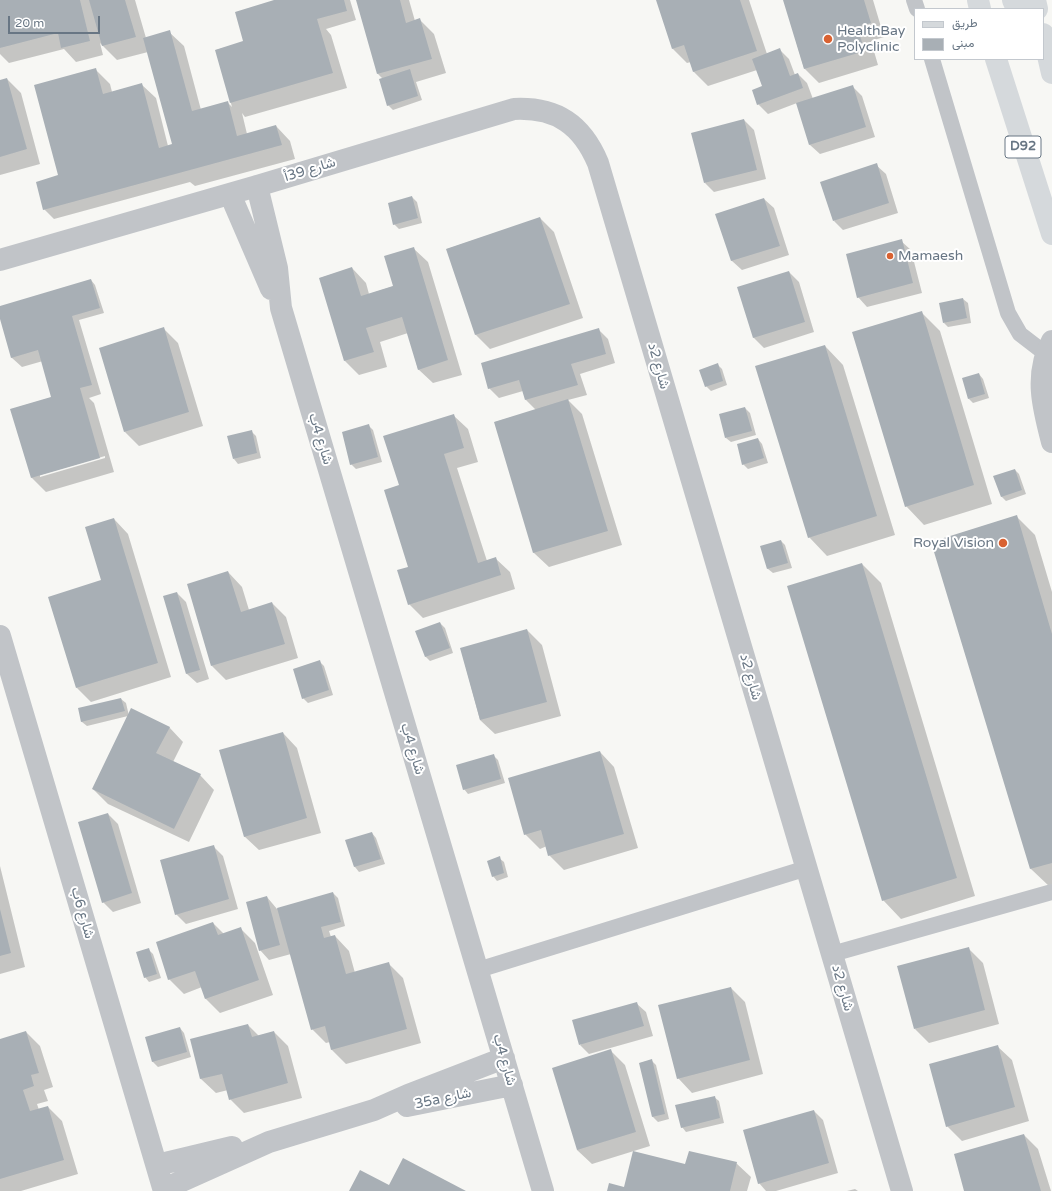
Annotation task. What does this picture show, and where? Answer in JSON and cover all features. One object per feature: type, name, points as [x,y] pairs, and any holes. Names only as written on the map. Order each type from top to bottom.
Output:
[{"type":"main road","points":[[1044,38],[1052,73]]},
{"type":"main road","name":"D92","points":[[996,60],[1052,234]]},
{"type":"main road","points":[[1039,60],[1052,87]]},
{"type":"street","name":"شارع 39أ","points":[[0,260],[230,194],[514,109],[543,111],[569,122],[591,147],[598,163]]},
{"type":"street","name":"شارع 2د","points":[[598,163],[902,1191]]},
{"type":"street","name":"شارع 4ب","points":[[257,186],[277,268],[281,308]]},
{"type":"street","name":"شارع 4ب","points":[[230,194],[281,308],[543,1191]]},
{"type":"street","points":[[1049,348],[1042,365],[1041,386],[1042,401],[1052,442]]},
{"type":"street","name":"شارع 6ب","points":[[0,636],[164,1190]]},
{"type":"street","name":"35a شارع","points":[[164,1190],[269,1142],[374,1110],[408,1095],[504,1058]]},
{"type":"street","name":"35a شارع","points":[[374,1110],[412,1105],[512,1085]]},
{"type":"street","name":"35a شارع","points":[[157,1165],[226,1148],[269,1142]]},
{"type":"lane","points":[[932,60],[1008,313],[1020,334],[1027,341],[1049,348]]},
{"type":"lane","points":[[478,970],[807,868]]},
{"type":"lane","points":[[832,954],[1052,892]]},
{"type":"building","points":[[0,0],[80,0],[90,41],[61,48],[58,33],[0,48]]},
{"type":"building","points":[[89,0],[125,0],[136,37],[102,46]]},
{"type":"building","points":[[274,0],[344,0],[347,11],[317,19],[333,73],[230,103],[215,50],[243,41],[235,12]]},
{"type":"building","points":[[356,0],[400,0],[406,23],[420,18],[432,59],[377,74]]},
{"type":"building","points":[[656,0],[740,0],[757,51],[693,72],[684,45],[672,49]]},
{"type":"building","name":"HealthBay Polyclinic","points":[[783,0],[864,0],[871,23],[857,27],[865,51],[804,69]]},
{"type":"building","points":[[170,30],[192,111],[228,101],[237,136],[276,125],[282,145],[43,210],[36,182],[58,175],[34,85],[96,68],[103,94],[142,83],[159,148],[172,144],[143,38]]},
{"type":"building","points":[[780,48],[790,76],[798,73],[803,88],[757,105],[752,90],[762,86],[752,59]]},
{"type":"building","points":[[410,69],[418,96],[387,106],[379,79]]},
{"type":"building","points":[[7,78],[27,149],[0,157],[0,80]]},
{"type":"building","points":[[853,85],[866,127],[809,145],[796,103]]},
{"type":"building","points":[[744,119],[757,170],[704,183],[691,133]]},
{"type":"building","points":[[877,163],[889,203],[833,221],[820,182]]},
{"type":"building","points":[[412,196],[418,218],[393,225],[388,203]]},
{"type":"building","points":[[764,198],[780,246],[731,261],[715,214]]},
{"type":"building","points":[[540,217],[570,304],[475,335],[446,249]]},
{"type":"building","points":[[902,239],[913,283],[857,298],[846,254]]},
{"type":"building","points":[[414,247],[448,360],[418,370],[402,317],[366,328],[374,352],[344,361],[319,278],[352,267],[361,296],[393,286],[384,256]]},
{"type":"building","points":[[789,271],[805,322],[753,338],[737,287]]},
{"type":"building","points":[[91,279],[100,308],[72,316],[92,385],[80,388],[100,458],[31,478],[10,409],[51,397],[38,350],[11,358],[0,319],[0,306]]},
{"type":"building","points":[[963,298],[967,318],[943,323],[939,303]]},
{"type":"building","points":[[922,311],[974,485],[905,507],[852,332]]},
{"type":"building","points":[[164,327],[189,412],[124,432],[99,348]]},
{"type":"building","points":[[599,328],[606,354],[571,364],[578,385],[525,400],[519,380],[488,389],[481,363]]},
{"type":"building","points":[[825,345],[877,516],[808,538],[755,366]]},
{"type":"building","points":[[718,363],[723,381],[705,387],[699,370]]},
{"type":"building","points":[[979,373],[985,394],[968,399],[962,378]]},
{"type":"building","points":[[568,399],[608,531],[533,553],[494,422]]},
{"type":"building","points":[[745,407],[752,431],[725,438],[719,414]]},
{"type":"building","points":[[454,414],[464,448],[444,454],[478,563],[496,557],[501,575],[408,605],[397,570],[408,567],[384,490],[399,485],[383,436]]},
{"type":"building","points":[[369,424],[378,457],[350,465],[342,432]]},
{"type":"building","points":[[252,430],[257,453],[233,459],[227,436]]},
{"type":"building","points":[[758,438],[764,458],[742,465],[737,444]]},
{"type":"building","points":[[1015,469],[1022,490],[1001,497],[993,476]]},
{"type":"building","points":[[1017,515],[1052,634],[1052,863],[1030,869],[931,542]]},
{"type":"building","points":[[114,518],[158,663],[76,688],[48,597],[101,580],[85,527]]},
{"type":"building","points":[[781,540],[788,563],[767,569],[760,546]]},
{"type":"building","points":[[862,563],[957,878],[882,901],[787,586]]},
{"type":"building","points":[[228,571],[241,612],[272,602],[285,644],[211,666],[187,584]]},
{"type":"building","points":[[177,592],[200,670],[186,674],[163,596]]},
{"type":"building","points":[[440,622],[450,648],[425,657],[415,631]]},
{"type":"building","points":[[527,629],[547,702],[480,720],[460,648]]},
{"type":"building","points":[[320,660],[329,690],[302,699],[293,669]]},
{"type":"building","points":[[121,698],[125,711],[81,722],[78,708]]},
{"type":"building","points":[[131,708],[170,727],[156,753],[201,774],[174,829],[92,789]]},
{"type":"building","points":[[283,732],[307,818],[244,837],[219,750]]},
{"type":"building","points":[[600,751],[624,834],[548,856],[541,830],[524,835],[508,778]]},
{"type":"building","points":[[494,754],[501,779],[463,790],[456,765]]},
{"type":"building","points":[[108,813],[132,893],[102,903],[78,822]]},
{"type":"building","points":[[372,832],[381,859],[354,867],[345,840]]},
{"type":"building","points":[[214,845],[229,899],[175,915],[160,860]]},
{"type":"building","points":[[500,856],[504,873],[492,877],[487,861]]},
{"type":"building","points":[[333,892],[341,922],[321,927],[324,938],[335,935],[346,974],[389,962],[407,1029],[331,1050],[325,1026],[311,1030],[277,908]]},
{"type":"building","points":[[267,896],[280,945],[259,951],[246,902]]},
{"type":"building","points":[[0,909],[11,953],[0,956]]},
{"type":"building","points":[[213,922],[218,935],[241,927],[259,980],[205,999],[195,971],[168,980],[156,942]]},
{"type":"building","points":[[969,947],[985,1010],[914,1029],[897,966]]},
{"type":"building","points":[[149,948],[157,974],[144,978],[136,952]]},
{"type":"building","points":[[731,987],[750,1060],[677,1079],[658,1005]]},
{"type":"building","points":[[637,1002],[644,1026],[579,1045],[572,1020]]},
{"type":"building","points":[[248,1024],[252,1037],[274,1031],[288,1083],[229,1100],[222,1074],[200,1079],[190,1039]]},
{"type":"building","points":[[180,1027],[187,1052],[152,1062],[145,1037]]},
{"type":"building","points":[[26,1031],[39,1073],[31,1075],[34,1086],[23,1090],[30,1111],[48,1106],[64,1160],[0,1179],[0,1039]]},
{"type":"building","points":[[998,1045],[1015,1107],[946,1127],[929,1064]]},
{"type":"building","points":[[611,1049],[636,1132],[577,1150],[552,1068]]},
{"type":"building","points":[[652,1059],[665,1114],[652,1117],[639,1063]]},
{"type":"building","points":[[715,1096],[720,1118],[681,1128],[675,1105]]},
{"type":"building","points":[[814,1110],[829,1163],[758,1184],[743,1130]]},
{"type":"building","points":[[1024,1134],[1041,1191],[964,1191],[954,1154]]},
{"type":"building","points":[[633,1151],[685,1164],[689,1151],[737,1162],[730,1191],[607,1191],[609,1183],[624,1187]]},
{"type":"building","points":[[403,1158],[466,1191],[349,1191],[360,1170],[389,1185]]},
{"type":"place","name":"HealthBay Polyclinic","points":[[828,39]]},
{"type":"place","name":"Mamaesh","points":[[890,256]]},
{"type":"place","name":"Royal Vision","points":[[1003,543]]}]
